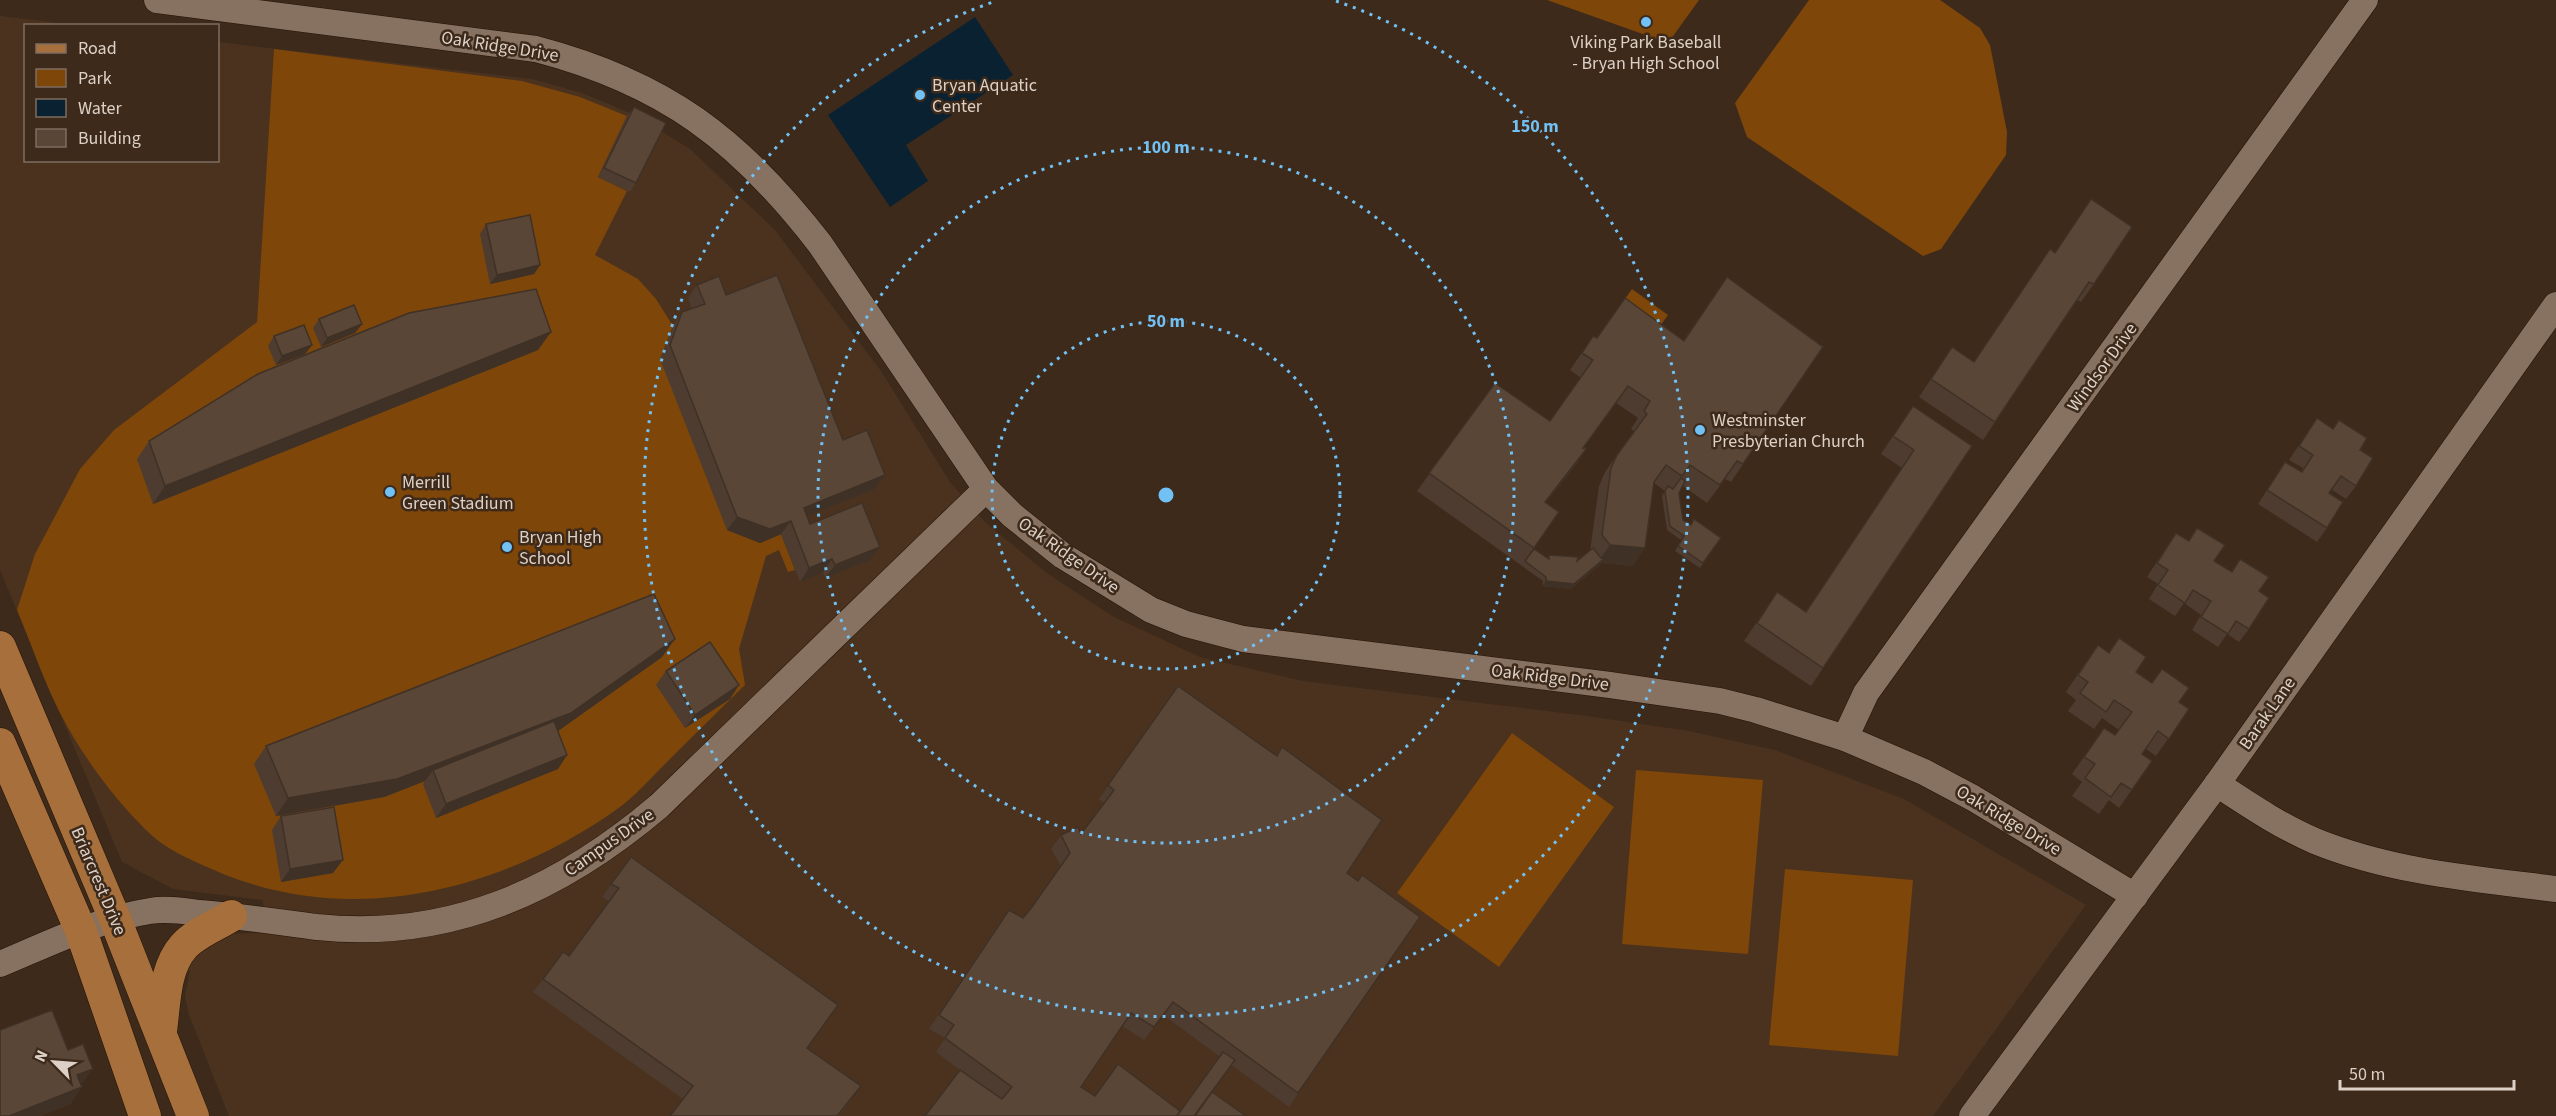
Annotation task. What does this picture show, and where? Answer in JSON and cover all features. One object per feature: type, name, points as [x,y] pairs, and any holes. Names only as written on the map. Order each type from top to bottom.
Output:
[{"type":"main road","name":"Briarcrest Drive","points":[[0,647],[115,919],[193,1116]]},
{"type":"main road","name":"Briarcrest Drive","points":[[0,744],[81,931],[145,1116]]},
{"type":"main road","points":[[161,1035],[166,987],[172,964],[192,939],[231,916]]},
{"type":"street","name":"Oak Ridge Drive","points":[[158,0],[536,49],[595,66],[687,112],[716,132],[742,155],[791,207],[820,244],[986,489],[1020,522],[1072,562],[1151,610],[1186,624],[1243,639],[1610,685],[1720,701],[1755,710],[1845,738],[1924,772],[1973,798],[2135,896]]},
{"type":"street","name":"Windsor Drive","points":[[1845,738],[1866,693],[2365,0]]},
{"type":"street","name":"Barak Lane","points":[[1972,1116],[2217,784],[2556,305]]},
{"type":"street","name":"Campus Drive","points":[[0,964],[115,919],[163,910],[318,927],[380,929],[425,924],[501,904],[567,873],[603,851],[667,799],[986,489]]},
{"type":"street","points":[[2217,784],[2273,820],[2316,841],[2360,856],[2433,873],[2556,889]]},
{"type":"shaded area","name":"Bryan High School","points":[[0,16],[68,24],[24,24],[24,162],[219,162],[219,42],[532,79],[582,93],[635,115],[690,149],[775,230],[881,371],[950,482],[986,523],[1048,574],[1114,617],[1200,657],[1303,681],[1587,716],[1689,731],[1775,750],[1904,799],[2086,905],[1933,1116],[229,1116],[188,1012],[185,995],[190,971],[183,969],[203,945],[220,934],[265,933],[263,900],[173,889],[122,862],[0,570]]},
{"type":"green space","name":"Viking Park Baseball - Bryan High School","points":[[1547,0],[1699,0],[1668,43]]},
{"type":"green space","points":[[1809,0],[1940,0],[1980,28],[1990,45],[2007,132],[2006,155],[1941,249],[1923,256],[1747,137],[1735,103]]},
{"type":"green space","name":"Merrill Green Stadium","points":[[274,49],[522,81],[580,97],[627,116],[598,177],[627,191],[595,255],[638,279],[656,299],[673,326],[660,359],[760,543],[781,534],[795,570],[788,572],[779,550],[766,556],[739,649],[745,685],[631,798],[575,836],[526,861],[476,880],[424,892],[371,899],[318,897],[266,888],[214,870],[177,853],[160,842],[120,802],[77,743],[53,699],[17,610],[35,554],[80,469],[114,430],[257,322]]},
{"type":"green space","points":[[1632,289],[1668,315],[1651,339],[1615,313]]},
{"type":"green space","points":[[1512,733],[1614,807],[1499,967],[1397,893]]},
{"type":"green space","points":[[1636,770],[1763,780],[1748,954],[1622,944]]},
{"type":"green space","points":[[1785,869],[1913,880],[1898,1056],[1769,1045]]},
{"type":"water","name":"Bryan Aquatic Center","points":[[975,17],[1013,75],[906,145],[928,181],[890,207],[828,115]]},
{"type":"building","points":[[634,107],[666,123],[636,183],[604,168]]},
{"type":"building","points":[[2091,199],[2132,227],[2094,284],[2089,282],[1995,422],[1931,379],[1952,347],[1974,362],[2050,249],[2055,253]]},
{"type":"building","points":[[530,215],[540,265],[497,275],[486,224]]},
{"type":"building","points":[[777,275],[843,440],[867,430],[885,475],[804,508],[810,524],[862,503],[880,547],[835,565],[832,559],[809,568],[791,521],[770,529],[737,517],[670,345],[682,312],[705,304],[697,285],[719,276],[726,295]]},
{"type":"building","name":"Westminster Presbyterian Church","points":[[1727,277],[1823,347],[1743,464],[1737,461],[1720,485],[1690,465],[1682,476],[1666,465],[1654,482],[1645,548],[1610,545],[1602,535],[1611,468],[1617,455],[1647,414],[1644,411],[1650,401],[1628,386],[1583,448],[1587,448],[1545,502],[1559,512],[1534,548],[1429,473],[1495,383],[1550,421],[1593,360],[1582,353],[1593,336],[1597,338],[1625,298],[1684,341]]},
{"type":"building","points":[[536,289],[551,332],[165,486],[149,441],[258,374],[409,313]]},
{"type":"building","points":[[354,305],[362,324],[327,338],[319,319]]},
{"type":"building","points":[[304,325],[312,345],[282,356],[274,336]]},
{"type":"building","points":[[1913,406],[1972,446],[1823,668],[1757,623],[1777,592],[1806,612],[1914,450],[1893,436]]},
{"type":"building","points":[[2317,418],[2333,429],[2339,420],[2367,438],[2360,450],[2373,458],[2356,486],[2341,476],[2329,493],[2343,502],[2327,528],[2267,490],[2285,462],[2302,472],[2313,455],[2299,446]]},
{"type":"building","points":[[1681,478],[1685,481],[1679,493],[1683,520],[1691,525],[1694,519],[1721,538],[1703,563],[1678,546],[1684,536],[1670,526],[1665,491],[1668,486],[1673,489]]},
{"type":"building","points":[[2197,528],[2225,545],[2214,561],[2232,572],[2240,559],[2269,577],[2259,591],[2269,598],[2249,629],[2236,621],[2228,634],[2201,617],[2211,601],[2193,590],[2185,603],[2158,585],[2168,570],[2157,563],[2176,533],[2189,541]]},
{"type":"building","points":[[1593,548],[1601,558],[1605,558],[1574,584],[1546,581],[1546,577],[1525,561],[1534,549],[1549,559],[1549,555],[1578,557],[1577,561]]},
{"type":"building","points":[[654,594],[675,639],[571,713],[397,779],[288,798],[266,746]]},
{"type":"building","points":[[2119,638],[2146,657],[2136,672],[2152,683],[2162,669],[2189,688],[2179,702],[2189,709],[2169,739],[2158,731],[2142,754],[2152,761],[2132,790],[2121,783],[2111,797],[2085,778],[2095,764],[2084,757],[2104,728],[2115,735],[2132,712],[2114,700],[2106,712],[2080,693],[2088,682],[2078,675],[2098,645],[2109,653]]},
{"type":"building","points":[[710,642],[739,685],[695,715],[666,671]]},
{"type":"building","points":[[1178,686],[1277,756],[1282,747],[1382,820],[1347,873],[1358,881],[1362,875],[1420,917],[1298,1093],[1173,1002],[1154,1027],[1131,1013],[1081,1087],[1095,1096],[1118,1064],[1180,1111],[1177,1116],[925,1116],[960,1070],[1002,1099],[1012,1087],[945,1038],[954,1025],[939,1015],[1009,910],[1023,918],[1032,907],[1070,853],[1061,835],[1078,827],[1081,834],[1114,790],[1108,785]]},
{"type":"building","points":[[554,721],[567,755],[446,804],[433,770]]},
{"type":"building","points":[[334,807],[343,860],[290,869],[281,816]]},
{"type":"building","points":[[631,857],[838,1005],[807,1048],[861,1086],[837,1116],[670,1116],[693,1086],[543,979],[563,952],[569,956],[619,888],[611,884]]},
{"type":"building","points":[[52,1010],[68,1050],[83,1044],[93,1069],[77,1075],[82,1087],[9,1116],[0,1116],[0,1030]]},
{"type":"building","points":[[1223,1052],[1235,1060],[1194,1116],[1177,1116]]},
{"type":"building","points":[[1212,1092],[1246,1116],[1195,1116]]},
{"type":"place","name":"Viking Park Baseball - Bryan High School","points":[[1646,22]]},
{"type":"place","name":"Bryan Aquatic Center","points":[[920,95]]},
{"type":"place","name":"Westminster Presbyterian Church","points":[[1700,430]]},
{"type":"place","name":"Merrill Green Stadium","points":[[390,492]]},
{"type":"place","name":"Bryan High School","points":[[507,547]]}]
